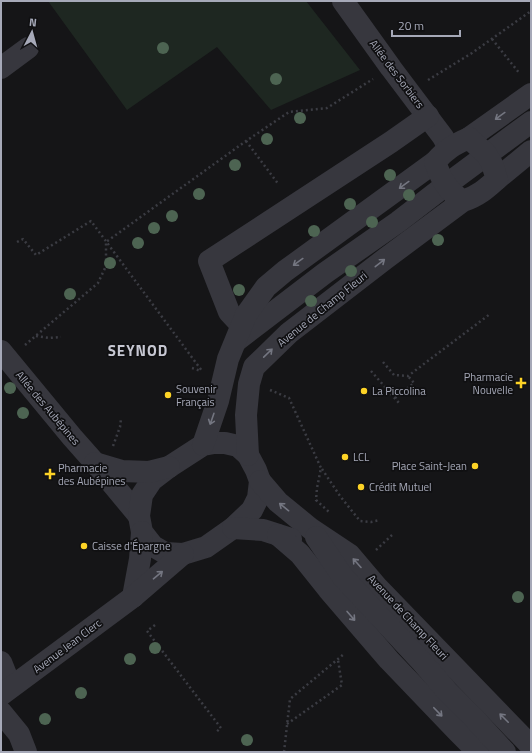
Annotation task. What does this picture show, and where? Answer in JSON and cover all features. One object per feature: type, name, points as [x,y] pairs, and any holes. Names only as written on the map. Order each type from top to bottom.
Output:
[{"type":"street","name":"Allée des Sorbiers","points":[[343,1],[443,137],[442,155]]},
{"type":"street","points":[[1,68],[28,48]]},
{"type":"street","points":[[203,445],[218,401],[228,359],[246,315],[266,287],[285,271],[459,142],[469,138],[531,94]]},
{"type":"street","points":[[239,334],[209,261],[391,142],[428,116]]},
{"type":"street","points":[[239,334],[265,320],[325,273],[398,222],[531,122]]},
{"type":"street","points":[[469,138],[487,155],[497,179]]},
{"type":"street","name":"Avenue de Champ Fleuri","points":[[248,455],[246,415],[249,384],[254,367],[289,333],[463,201],[475,197],[489,187],[531,151]]},
{"type":"street","points":[[442,155],[440,174],[453,194],[463,201]]},
{"type":"street","points":[[140,524],[153,546],[165,553],[183,554],[206,547],[232,528],[252,510],[258,498],[260,481],[248,455],[237,412],[238,381],[241,361],[253,336],[265,320]]},
{"type":"street","name":"Allée des Aubépines","points":[[4,356],[72,437],[96,463],[140,524]]},
{"type":"street","points":[[133,596],[140,559],[142,495],[152,480],[168,467],[203,445],[225,443],[238,446],[248,455]]},
{"type":"street","points":[[96,463],[122,471],[149,472],[168,467]]},
{"type":"street","name":"Avenue de Champ Fleuri","points":[[260,481],[278,502],[311,529],[350,555],[378,588],[531,746]]},
{"type":"street","points":[[232,528],[263,530],[300,542],[334,563]]},
{"type":"street","points":[[311,529],[343,577],[505,752]]},
{"type":"street","points":[[278,535],[300,554],[389,660],[478,752]]},
{"type":"street","name":"Avenue Jean Clerc","points":[[6,691],[133,596],[183,554]]},
{"type":"street","points":[[1,662],[6,691]]},
{"type":"street","points":[[1,712],[19,734],[26,752]]},
{"type":"path","points":[[422,84],[472,53],[531,11]]},
{"type":"path","points":[[492,39],[520,74]]},
{"type":"path","points":[[106,242],[246,141],[289,112],[327,108],[391,68]]},
{"type":"path","points":[[246,141],[279,185]]},
{"type":"path","points":[[17,242],[23,239],[36,256],[91,221],[202,371]]},
{"type":"path","points":[[4,356],[36,336],[98,283],[106,266],[106,242]]},
{"type":"path","points":[[383,362],[394,375],[408,376],[490,314]]},
{"type":"path","points":[[36,336],[49,338],[61,337]]},
{"type":"path","points":[[371,371],[399,403]]},
{"type":"path","points":[[395,398],[414,383],[408,376]]},
{"type":"path","points":[[249,384],[268,389],[289,398],[322,468],[340,496],[360,521],[371,522],[380,520]]},
{"type":"path","points":[[120,426],[121,420]]},
{"type":"path","points":[[322,468],[317,488],[316,500],[334,516]]},
{"type":"path","points":[[371,555],[392,535]]},
{"type":"path","points":[[155,625],[147,631],[221,728],[216,732]]},
{"type":"path","points":[[284,752],[290,699],[344,654]]},
{"type":"path","points":[[287,724],[342,685],[338,659]]},
{"type":"shaded area","points":[[48,1],[306,1],[360,70],[271,110],[217,47],[127,110]]},
{"type":"place","name":"Pharmacie Nouvelle","points":[[521,383]]},
{"type":"place","name":"La Piccolina","points":[[364,391]]},
{"type":"place","name":"Souvenir Français","points":[[168,395]]},
{"type":"place","name":"LCL","points":[[345,457]]},
{"type":"place","name":"Place Saint-Jean","points":[[475,466]]},
{"type":"place","name":"Pharmacie des Aubépines","points":[[50,474]]},
{"type":"place","name":"Crédit Mutuel","points":[[361,487]]},
{"type":"place","name":"Caisse d'Épargne","points":[[84,546]]},
{"type":"district","name":"SEYNOD","points":[[138,351]]}]
